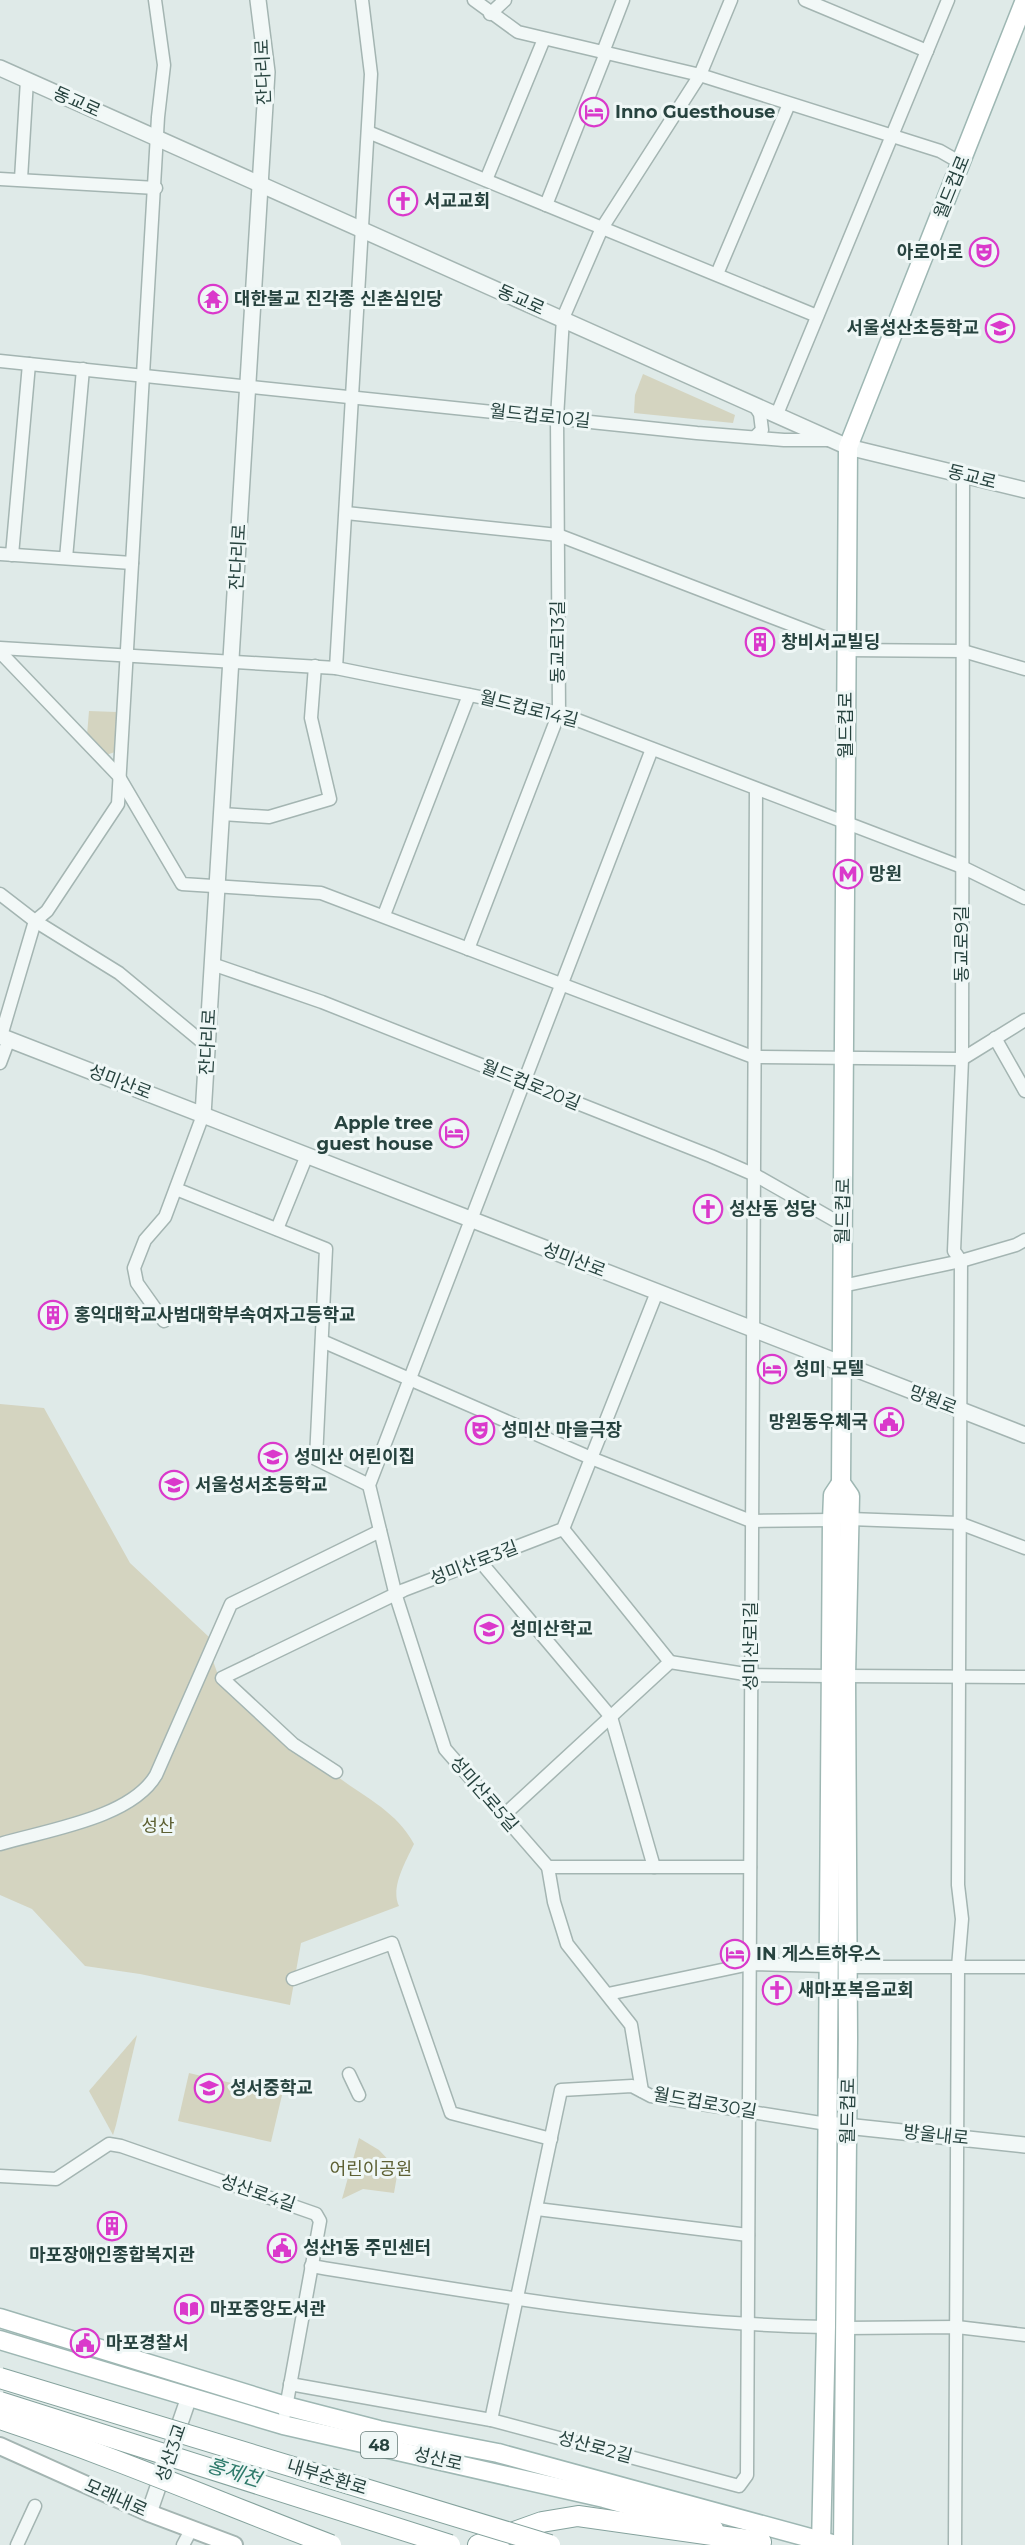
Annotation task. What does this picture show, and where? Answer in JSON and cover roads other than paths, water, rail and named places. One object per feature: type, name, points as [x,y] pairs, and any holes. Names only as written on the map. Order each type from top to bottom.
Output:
[{"type":"highway","name":"내부순환로","points":[[0,2378],[550,2545]]},
{"type":"highway","name":"내부순환로","points":[[0,2402],[450,2545]]},
{"type":"highway","points":[[0,2419],[75,2444],[331,2545]]},
{"type":"highway","points":[[478,2545],[542,2522],[578,2516],[767,2543]]},
{"type":"main road","name":"월드컵로","points":[[826,2544],[827,1966],[838,1676],[841,1520],[850,1496],[841,1483],[847,648],[840,443],[961,163],[1025,0]]},
{"type":"main road","name":"월드컵로","points":[[838,1676],[848,1968],[843,2545]]},
{"type":"main road","points":[[828,2056],[848,2056]]},
{"type":"main road","points":[[826,2183],[847,2182]]},
{"type":"main road","points":[[0,2318],[286,2406],[379,2430],[498,2453],[826,2544]]},
{"type":"main road","name":"성산로","points":[[0,2340],[187,2406],[283,2425],[604,2498],[767,2543]]},
{"type":"main road","name":"모래내로","points":[[0,2446],[149,2513],[234,2545]]},
{"type":"street","points":[[0,1063],[3,1037],[35,921],[47,911],[118,804],[159,138],[158,117],[164,64],[155,0]]},
{"type":"street","name":"잔다리로","points":[[203,1115],[267,72],[258,0]]},
{"type":"street","points":[[336,668],[371,74],[362,0]]},
{"type":"street","points":[[474,0],[490,14],[518,32],[700,75],[940,151],[961,163]]},
{"type":"street","points":[[490,14],[505,0]]},
{"type":"street","points":[[546,205],[604,58],[603,52],[624,0]]},
{"type":"street","name":"동교로13길","points":[[468,949],[558,713],[557,418],[563,318],[602,228],[700,75],[731,0]]},
{"type":"street","points":[[805,0],[927,51]]},
{"type":"street","points":[[777,414],[948,0]]},
{"type":"street","points":[[486,180],[544,39]]},
{"type":"street","name":"동교로","points":[[0,68],[363,228],[840,443],[1025,490]]},
{"type":"street","name":"동교로","points":[[21,179],[27,80]]},
{"type":"street","points":[[717,274],[789,104]]},
{"type":"street","points":[[368,132],[817,316]]},
{"type":"street","points":[[0,178],[156,188]]},
{"type":"street","name":"월드컵로10길","points":[[0,361],[247,388],[353,396],[784,440],[840,443]]},
{"type":"street","points":[[29,364],[6,555],[132,563]]},
{"type":"street","points":[[66,558],[83,369]]},
{"type":"street","points":[[755,406],[762,422],[762,430],[756,436]]},
{"type":"street","name":"동교로9길","points":[[955,2545],[958,1967],[962,1919],[958,1885],[961,1261],[954,1251],[962,1059],[963,475]]},
{"type":"street","points":[[346,513],[558,536],[847,648],[963,651],[1025,669]]},
{"type":"street","name":"월드컵로14길","points":[[0,648],[232,660],[336,668],[558,713],[962,867],[1025,898]]},
{"type":"street","points":[[0,652],[118,776],[182,884],[321,893],[753,1057],[962,1059],[1025,1020]]},
{"type":"street","points":[[222,814],[269,817],[330,799],[311,718],[315,666]]},
{"type":"street","points":[[384,915],[469,695]]},
{"type":"street","points":[[176,1189],[326,1249],[316,1458],[369,1485],[652,749]]},
{"type":"street","name":"성미산로1길","points":[[748,2326],[756,789]]},
{"type":"street","points":[[0,894],[35,921],[119,973],[207,1046]]},
{"type":"street","name":"월드컵로20길","points":[[212,964],[331,1005],[755,1175],[843,1225]]},
{"type":"street","name":"성미산로","points":[[3,1037],[842,1364]]},
{"type":"street","points":[[995,1038],[1025,1091]]},
{"type":"street","points":[[164,1321],[136,1284],[134,1268],[144,1240],[165,1217],[203,1115]]},
{"type":"street","points":[[277,1229],[307,1155]]},
{"type":"street","points":[[842,1286],[961,1261],[1016,1245],[1025,1239]]},
{"type":"street","points":[[657,1292],[563,1529],[670,1662],[751,1675],[1025,1677]]},
{"type":"street","points":[[322,1341],[591,1458],[751,1521],[959,1522],[1025,1548]]},
{"type":"street","name":"망원로","points":[[842,1364],[1025,1435]]},
{"type":"street","name":"성미산로5길","points":[[369,1485],[396,1596],[445,1749],[548,1867]]},
{"type":"street","name":"성미산로3길","points":[[336,1772],[293,1744],[222,1677],[396,1596],[404,1590],[563,1529]]},
{"type":"street","points":[[0,1844],[105,1813],[130,1803],[149,1787],[231,1604],[380,1531]]},
{"type":"street","points":[[479,1560],[611,1717],[654,1867]]},
{"type":"street","points":[[503,1816],[670,1662]]},
{"type":"street","points":[[642,2091],[631,2025],[567,1944],[554,1902],[548,1867],[750,1867]]},
{"type":"street","points":[[292,1978],[392,1943],[451,2113],[551,2139]]},
{"type":"street","points":[[608,1994],[750,1964],[827,1966]]},
{"type":"street","points":[[848,1968],[1025,1966]]},
{"type":"street","points":[[349,2074],[359,2095]]},
{"type":"street","name":"월드컵로30길","points":[[492,2420],[561,2090],[632,2086],[651,2096],[848,2126]]},
{"type":"street","name":"방울내로","points":[[848,2126],[1025,2145]]},
{"type":"street","name":"성산로4길","points":[[0,2176],[56,2179],[109,2144],[121,2146],[316,2214],[320,2222],[283,2425]]},
{"type":"street","points":[[537,2209],[748,2235]]},
{"type":"street","points":[[311,2266],[518,2300],[748,2326],[826,2327]]},
{"type":"street","name":"성산로2길","points":[[290,2384],[492,2420],[739,2486],[747,2475],[748,2326]]},
{"type":"street","points":[[845,2328],[957,2327],[1025,2335]]},
{"type":"street","name":"성산3교","points":[[149,2513],[187,2406]]},
{"type":"street","points":[[17,2545],[35,2506]]},
{"type":"street","points":[[183,2545],[191,2530]]},
{"type":"place","name":"Inno Guesthouse","points":[[594,112]]},
{"type":"place","name":"서교교회","points":[[403,201]]},
{"type":"place","name":"아로아로","points":[[984,252]]},
{"type":"place","name":"대한불교 진각종 신촌심인당","points":[[213,299]]},
{"type":"place","name":"서울성산초등학교","points":[[1000,328]]},
{"type":"place","name":"창비서교빌딩","points":[[760,642]]},
{"type":"place","name":"망원","points":[[848,874]]},
{"type":"place","name":"Apple tree guest house","points":[[454,1133]]},
{"type":"place","name":"성산동 성당","points":[[708,1209]]},
{"type":"place","name":"홍익대학교사범대학부속여자고등학교","points":[[53,1315]]},
{"type":"place","name":"성미 모텔","points":[[772,1369]]},
{"type":"place","name":"망원동우체국","points":[[889,1422]]},
{"type":"place","name":"성미산 마을극장","points":[[480,1430]]},
{"type":"place","name":"성미산 어린이집","points":[[273,1457]]},
{"type":"place","name":"서울성서초등학교","points":[[174,1485]]},
{"type":"place","name":"성미산학교","points":[[489,1629]]},
{"type":"place","name":"IN 게스트하우스","points":[[735,1954]]},
{"type":"place","name":"새마포복음교회","points":[[777,1990]]},
{"type":"place","name":"성서중학교","points":[[209,2088]]},
{"type":"place","name":"마포장애인종합복지관","points":[[112,2226]]},
{"type":"place","name":"성산1동 주민센터","points":[[282,2248]]},
{"type":"place","name":"마포중앙도서관","points":[[189,2309]]},
{"type":"place","name":"마포경찰서","points":[[85,2343]]},
{"type":"park label","name":"성산","points":[[158,1826]]},
{"type":"park label","name":"어린이공원","points":[[371,2169]]},
{"type":"water label","name":"홍제천","points":[[234,2472]]}]
